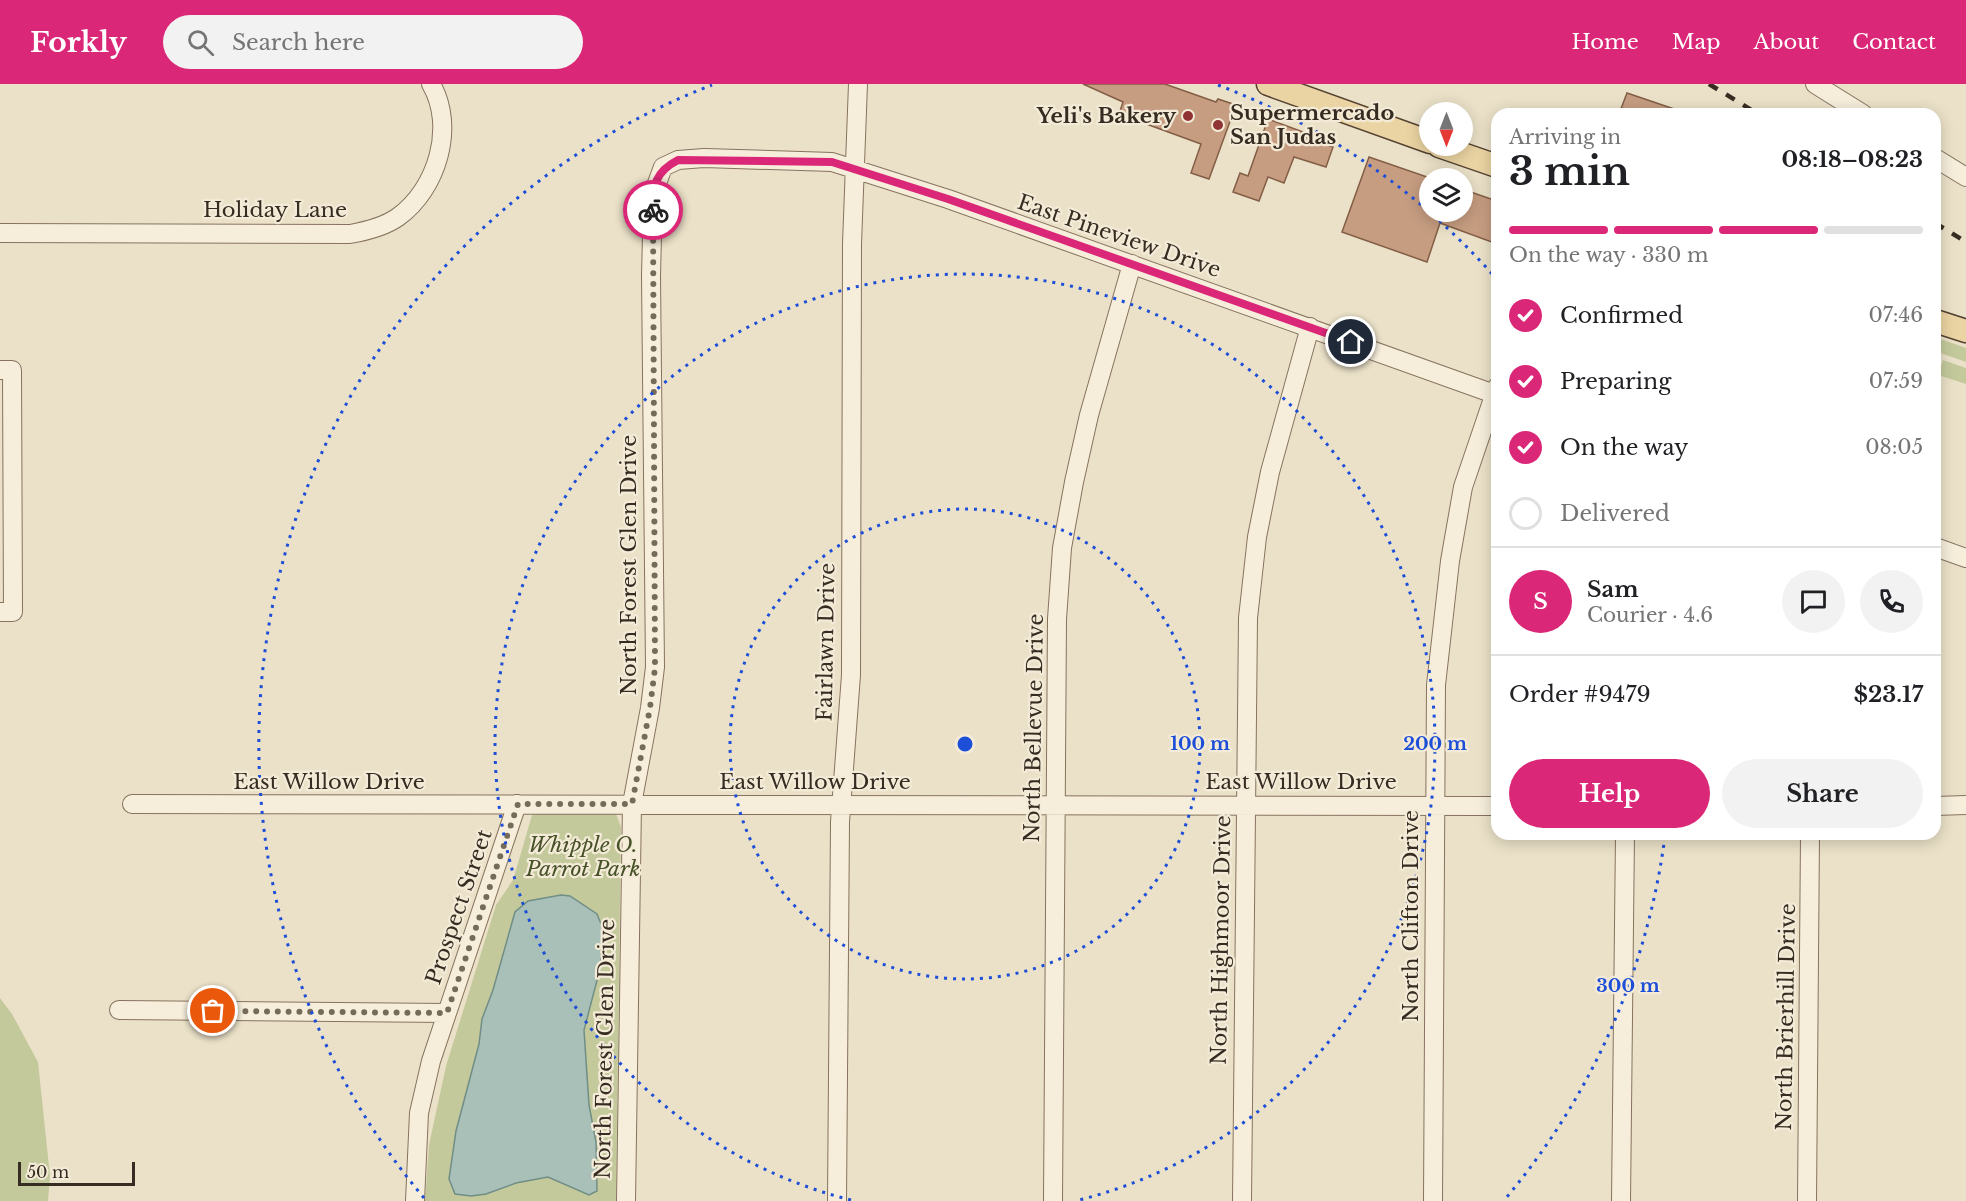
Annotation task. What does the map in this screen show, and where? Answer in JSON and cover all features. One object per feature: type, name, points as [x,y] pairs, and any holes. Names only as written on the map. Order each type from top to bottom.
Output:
[{"type":"main road","points":[[1268,84],[1419,138]]},
{"type":"main road","points":[[1468,156],[1491,164]]},
{"type":"main road","points":[[1941,323],[1966,332]]},
{"type":"street","name":"Holiday Lane","points":[[0,233],[350,234],[375,229],[397,217],[414,203],[434,171],[441,129],[439,106],[430,84]]},
{"type":"street","name":"Fairlawn Drive","points":[[837,1201],[842,804],[851,675],[852,244],[858,84]]},
{"type":"street","points":[[1815,84],[1853,108]]},
{"type":"street","name":"East Pineview Drive","points":[[718,159],[832,162],[948,199],[1491,390]]},
{"type":"street","name":"North Forest Glen Drive","points":[[626,1201],[632,804],[655,668],[651,276],[653,194],[663,167],[678,160],[718,159]]},
{"type":"street","points":[[1941,162],[1966,177]]},
{"type":"street","name":"North Bellevue Drive","points":[[1053,1201],[1057,619],[1062,548],[1089,415],[1132,264]]},
{"type":"street","name":"North Highmoor Drive","points":[[1242,1201],[1248,618],[1257,537],[1270,472],[1310,327]]},
{"type":"street","points":[[6,370],[6,612]]},
{"type":"street","name":"North Clifton Drive","points":[[1433,1201],[1436,685],[1450,561],[1462,488],[1491,406]]},
{"type":"street","points":[[1941,549],[1966,558]]},
{"type":"street","name":"East Willow Drive","points":[[132,804],[1491,806]]},
{"type":"street","name":"Prospect Street","points":[[415,1201],[419,1113],[431,1061],[518,804]]},
{"type":"street","points":[[1941,806],[1966,805]]},
{"type":"street","points":[[1621,1201],[1625,840]]},
{"type":"street","name":"North Brierhill Drive","points":[[1807,1201],[1810,840]]},
{"type":"street","points":[[119,1011],[447,1013]]},
{"type":"green space","points":[[1941,339],[1966,348],[1966,362],[1941,353]]},
{"type":"green space","points":[[1943,360],[1966,368],[1966,384],[1941,376]]},
{"type":"green space","name":"Whipple O. Parrot Park","points":[[541,813],[616,814],[621,827],[616,1201],[425,1201],[429,1145],[446,1066],[496,905],[513,880],[532,815]]},
{"type":"green space","points":[[0,998],[12,1014],[38,1062],[50,1176],[48,1201],[0,1201]]},
{"type":"water","points":[[561,895],[570,896],[597,914],[603,929],[600,969],[584,1030],[589,1105],[596,1142],[597,1191],[589,1195],[548,1177],[516,1183],[486,1194],[471,1196],[455,1194],[449,1179],[456,1131],[479,1044],[482,1019],[493,990],[515,912],[528,901]]},
{"type":"building","points":[[1083,84],[1165,84],[1216,102],[1218,99],[1236,105],[1209,179],[1191,173],[1201,144],[1119,114],[1123,102]]},
{"type":"building","points":[[1627,93],[1671,108],[1621,108]]},
{"type":"building","points":[[1268,119],[1303,132],[1302,136],[1333,147],[1326,167],[1294,157],[1284,183],[1268,177],[1259,201],[1233,192],[1240,173],[1248,176]]},
{"type":"building","points":[[1369,157],[1419,174],[1419,222],[1473,222],[1473,193],[1491,199],[1491,242],[1440,223],[1427,262],[1342,232]]},
{"type":"railway","points":[[1709,84],[1748,108]]},
{"type":"railway","points":[[1941,227],[1966,242]]},
{"type":"way so far","points":[[213,1011],[447,1013],[518,804],[632,804],[655,668],[651,276],[653,210]]},
{"type":"place","name":"Yeli's Bakery","points":[[1188,116]]},
{"type":"place","name":"Supermercado San Judas","points":[[1218,125]]},
{"type":"route","points":[[653,210],[653,194],[658,177],[663,167],[678,160],[704,158],[832,162],[948,199],[1351,342]]}]
